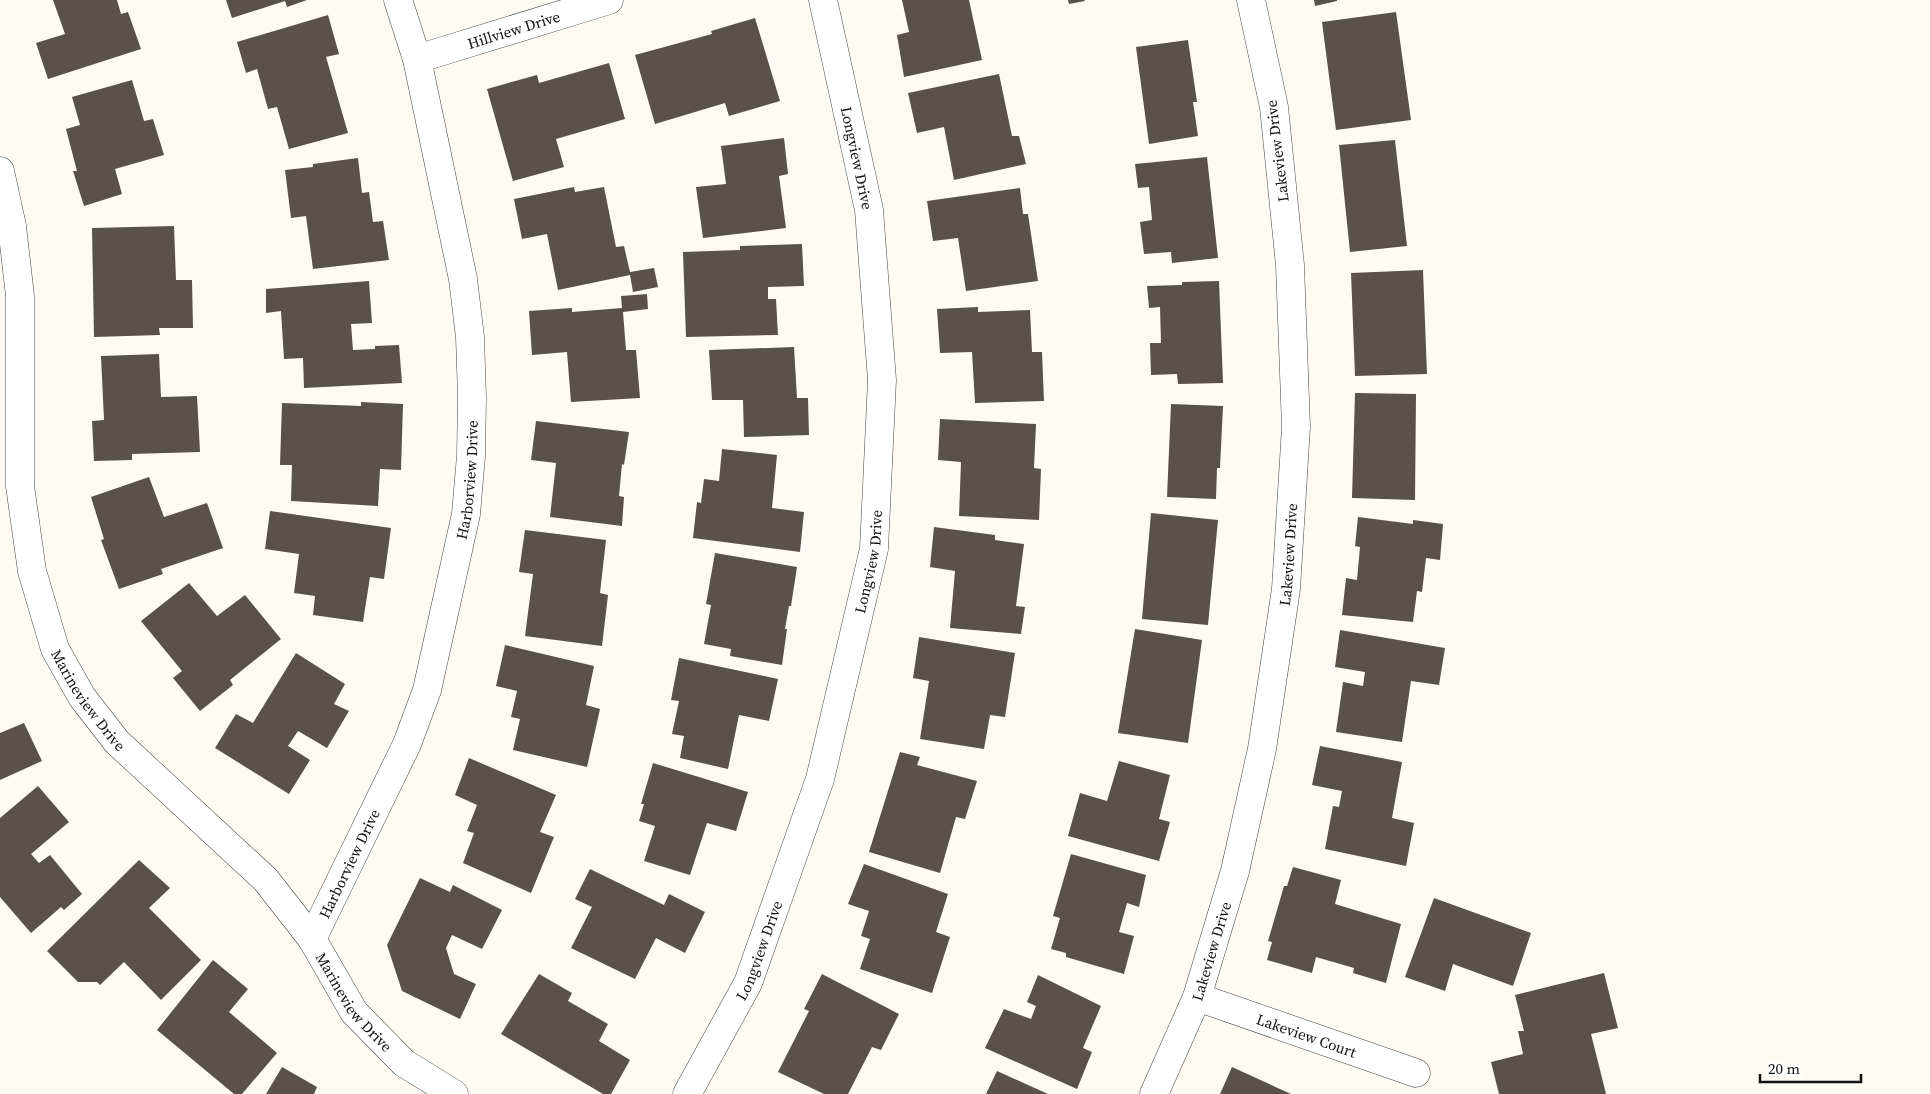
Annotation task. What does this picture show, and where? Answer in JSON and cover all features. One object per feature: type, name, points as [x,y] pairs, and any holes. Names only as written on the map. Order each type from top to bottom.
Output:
[{"type":"street","name":"Harborview Drive","points":[[312,939],[407,744],[427,690],[466,514],[471,456],[470,337],[463,278],[417,59],[398,0]]},
{"type":"street","name":"Hillview Drive","points":[[417,59],[609,0]]},
{"type":"street","name":"Longview Drive","points":[[686,1094],[748,983],[820,779],[874,549],[882,380],[869,210],[823,0]]},
{"type":"street","name":"Lakeview Drive","points":[[1154,1094],[1197,997],[1235,872],[1262,749],[1286,589],[1296,437],[1290,265],[1274,107],[1251,0]]},
{"type":"street","name":"Marineview Drive","points":[[0,171],[12,226],[20,296],[20,486],[32,570],[55,649],[82,697],[117,742],[266,880],[312,939],[354,1012],[404,1063],[454,1094]]},
{"type":"street","name":"Lakeview Court","points":[[1197,997],[1416,1073]]},
{"type":"building","points":[[53,0],[117,0],[121,14],[128,12],[141,49],[48,79],[36,43],[65,34]]},
{"type":"building","points":[[226,0],[307,0],[287,7],[285,1],[232,18]]},
{"type":"building","points":[[902,0],[969,0],[982,60],[904,77],[897,35],[909,32]]},
{"type":"building","points":[[1068,0],[1084,0],[1085,1],[1069,4]]},
{"type":"building","points":[[1314,0],[1337,0],[1337,1],[1315,6]]},
{"type":"building","points":[[1396,12],[1411,120],[1336,130],[1322,22]]},
{"type":"building","points":[[328,15],[339,54],[326,57],[348,133],[289,149],[277,107],[268,109],[257,69],[246,73],[237,42]]},
{"type":"building","points":[[755,18],[780,101],[729,116],[725,103],[655,124],[635,55],[712,34],[711,31]]},
{"type":"building","points":[[1188,40],[1197,102],[1193,102],[1198,136],[1149,144],[1136,47]]},
{"type":"building","points":[[609,63],[625,119],[556,139],[564,167],[513,181],[487,89],[537,75],[539,83]]},
{"type":"building","points":[[999,74],[1012,136],[1019,136],[1026,164],[954,180],[944,127],[917,133],[908,93]]},
{"type":"building","points":[[132,80],[144,121],[153,119],[164,155],[115,169],[122,194],[84,206],[73,171],[77,171],[66,129],[80,125],[72,97]]},
{"type":"building","points":[[784,138],[788,174],[779,176],[786,228],[703,238],[696,187],[726,184],[721,146]]},
{"type":"building","points":[[1395,140],[1407,246],[1350,252],[1339,145]]},
{"type":"building","points":[[1207,157],[1218,258],[1172,263],[1171,252],[1144,254],[1140,222],[1152,220],[1149,187],[1138,188],[1135,164]]},
{"type":"building","points":[[358,158],[362,193],[369,192],[373,222],[383,221],[389,260],[313,269],[306,216],[291,218],[285,170],[313,167],[313,164]]},
{"type":"building","points":[[574,187],[575,192],[604,187],[616,247],[624,246],[630,272],[654,268],[658,287],[633,292],[630,275],[558,290],[547,234],[522,239],[514,199]]},
{"type":"building","points":[[1020,188],[1023,214],[1028,214],[1038,281],[966,291],[958,238],[933,241],[927,201]]},
{"type":"building","points":[[174,226],[176,280],[192,280],[193,328],[159,328],[160,335],[94,337],[92,228]]},
{"type":"building","points":[[802,244],[804,286],[768,287],[768,299],[776,299],[778,335],[686,337],[683,252],[740,250],[740,246]]},
{"type":"building","points":[[1423,270],[1427,374],[1355,376],[1351,273]]},
{"type":"building","points":[[369,281],[372,323],[351,324],[353,350],[375,349],[375,346],[399,345],[402,383],[304,388],[303,358],[284,359],[281,311],[266,313],[266,289]]},
{"type":"building","points":[[1219,281],[1223,383],[1178,384],[1177,374],[1151,375],[1150,343],[1161,343],[1160,307],[1149,308],[1147,286],[1182,285],[1182,282]]},
{"type":"building","points":[[647,294],[648,309],[623,312],[626,350],[636,350],[640,398],[571,402],[567,352],[532,355],[529,311],[572,308],[572,312],[622,308],[621,296]]},
{"type":"building","points":[[978,307],[978,312],[1030,310],[1032,352],[1042,352],[1044,401],[975,403],[972,352],[940,353],[937,309]]},
{"type":"building","points":[[794,347],[797,398],[808,398],[809,435],[744,437],[743,400],[712,400],[709,350]]},
{"type":"building","points":[[159,354],[161,397],[197,396],[200,452],[132,454],[132,460],[94,461],[92,421],[104,420],[101,356]]},
{"type":"building","points":[[1355,393],[1416,394],[1415,500],[1352,498]]},
{"type":"building","points":[[361,402],[403,404],[401,470],[380,469],[378,506],[291,501],[292,465],[280,465],[282,403],[361,406]]},
{"type":"building","points":[[1171,404],[1223,406],[1220,468],[1217,468],[1216,499],[1167,497]]},
{"type":"building","points":[[940,419],[1036,424],[1034,468],[1041,469],[1039,520],[959,516],[961,462],[938,460]]},
{"type":"building","points":[[536,421],[629,432],[624,465],[622,464],[619,496],[624,497],[622,526],[550,517],[556,463],[531,460]]},
{"type":"building","points":[[722,449],[777,455],[772,508],[804,512],[800,552],[693,538],[697,502],[701,503],[704,479],[719,481]]},
{"type":"building","points":[[149,477],[164,517],[207,503],[223,548],[161,569],[163,574],[119,589],[101,540],[104,539],[91,497]]},
{"type":"building","points":[[270,511],[391,528],[384,579],[370,577],[363,622],[313,615],[315,596],[294,593],[299,554],[265,549]]},
{"type":"building","points":[[1151,513],[1218,520],[1208,625],[1142,619]]},
{"type":"building","points":[[1358,517],[1413,524],[1413,520],[1443,524],[1440,560],[1426,558],[1422,592],[1417,591],[1413,622],[1342,615],[1346,578],[1357,580],[1360,547],[1355,546]]},
{"type":"building","points":[[934,527],[995,535],[995,540],[1024,544],[1016,606],[1025,607],[1021,634],[950,628],[955,571],[930,567]]},
{"type":"building","points":[[525,530],[606,540],[600,593],[608,595],[602,646],[525,636],[533,574],[519,572]]},
{"type":"building","points":[[715,553],[797,567],[791,606],[789,606],[785,629],[787,629],[782,665],[730,656],[731,649],[704,644],[711,605],[706,604]]},
{"type":"building","points":[[189,583],[217,616],[245,595],[281,639],[230,680],[233,685],[200,711],[173,678],[182,671],[141,621]]},
{"type":"building","points":[[1135,629],[1202,640],[1188,743],[1118,733]]},
{"type":"building","points":[[1340,630],[1445,648],[1439,685],[1411,681],[1402,742],[1336,732],[1343,682],[1363,686],[1365,672],[1335,667]]},
{"type":"building","points":[[919,637],[1015,653],[1005,717],[990,715],[984,749],[920,739],[929,681],[913,678]]},
{"type":"building","points":[[505,645],[594,666],[586,705],[600,709],[587,767],[513,750],[520,719],[511,717],[517,691],[496,686]]},
{"type":"building","points":[[296,653],[345,684],[334,704],[349,711],[327,748],[298,731],[288,746],[310,760],[289,794],[215,748],[236,714],[253,723]]},
{"type":"building","points":[[679,658],[778,679],[769,721],[739,715],[728,769],[680,758],[684,736],[672,734],[679,701],[671,700]]},
{"type":"building","points":[[24,723],[42,761],[0,780],[0,733]]},
{"type":"building","points":[[1320,746],[1402,762],[1392,818],[1414,823],[1406,866],[1325,849],[1333,806],[1339,807],[1342,791],[1312,785]]},
{"type":"building","points":[[900,752],[920,757],[917,765],[977,781],[965,819],[956,817],[940,873],[869,852]]},
{"type":"building","points":[[469,758],[556,795],[540,832],[554,837],[531,893],[463,863],[474,833],[467,831],[477,805],[455,795]]},
{"type":"building","points":[[1119,761],[1170,775],[1159,819],[1170,822],[1159,861],[1068,836],[1080,793],[1107,801]]},
{"type":"building","points":[[653,763],[748,792],[736,831],[707,823],[690,875],[644,861],[655,826],[639,821],[644,804],[641,804]]},
{"type":"building","points":[[38,786],[69,822],[31,854],[39,863],[50,855],[82,894],[64,910],[61,907],[31,933],[0,897],[0,818]]},
{"type":"building","points":[[1071,854],[1146,875],[1139,907],[1127,903],[1119,932],[1134,936],[1124,974],[1066,957],[1066,953],[1051,949],[1060,918],[1053,916]]},
{"type":"building","points":[[139,860],[170,888],[149,908],[201,960],[161,1000],[124,962],[100,985],[97,982],[78,982],[47,951]]},
{"type":"building","points":[[864,864],[948,894],[936,932],[950,937],[932,993],[860,969],[870,939],[861,936],[869,911],[848,904]]},
{"type":"building","points":[[1293,867],[1341,880],[1335,904],[1401,924],[1386,983],[1353,973],[1354,968],[1316,957],[1312,973],[1267,960],[1272,942],[1268,941],[1284,886],[1287,886]]},
{"type":"building","points":[[590,869],[664,905],[669,894],[705,912],[685,953],[656,938],[635,979],[571,948],[592,907],[575,899]]},
{"type":"building","points":[[420,878],[450,892],[453,885],[502,910],[482,949],[452,935],[446,948],[454,974],[476,984],[460,1019],[402,991],[387,945]]},
{"type":"building","points":[[1434,898],[1531,933],[1513,986],[1453,964],[1445,991],[1405,977]]},
{"type":"building","points":[[213,960],[248,989],[229,1012],[277,1053],[242,1094],[234,1094],[157,1030]]},
{"type":"building","points":[[1604,973],[1618,1028],[1591,1034],[1606,1094],[1499,1094],[1491,1062],[1523,1054],[1518,1031],[1524,1031],[1515,995]]},
{"type":"building","points":[[539,974],[572,993],[568,1001],[608,1024],[599,1041],[630,1060],[611,1094],[603,1094],[501,1034]]},
{"type":"building","points":[[822,974],[899,1014],[881,1050],[872,1047],[848,1094],[824,1094],[778,1072],[809,1011],[804,1009]]},
{"type":"building","points":[[1038,975],[1101,1006],[1083,1048],[1092,1052],[1077,1089],[985,1048],[1004,1009],[1031,1019],[1036,1006],[1027,1002]]},
{"type":"building","points":[[282,1067],[317,1087],[314,1094],[266,1094]]},
{"type":"building","points":[[1232,1067],[1291,1094],[1220,1094]]},
{"type":"building","points":[[997,1071],[1048,1094],[986,1094]]}]
